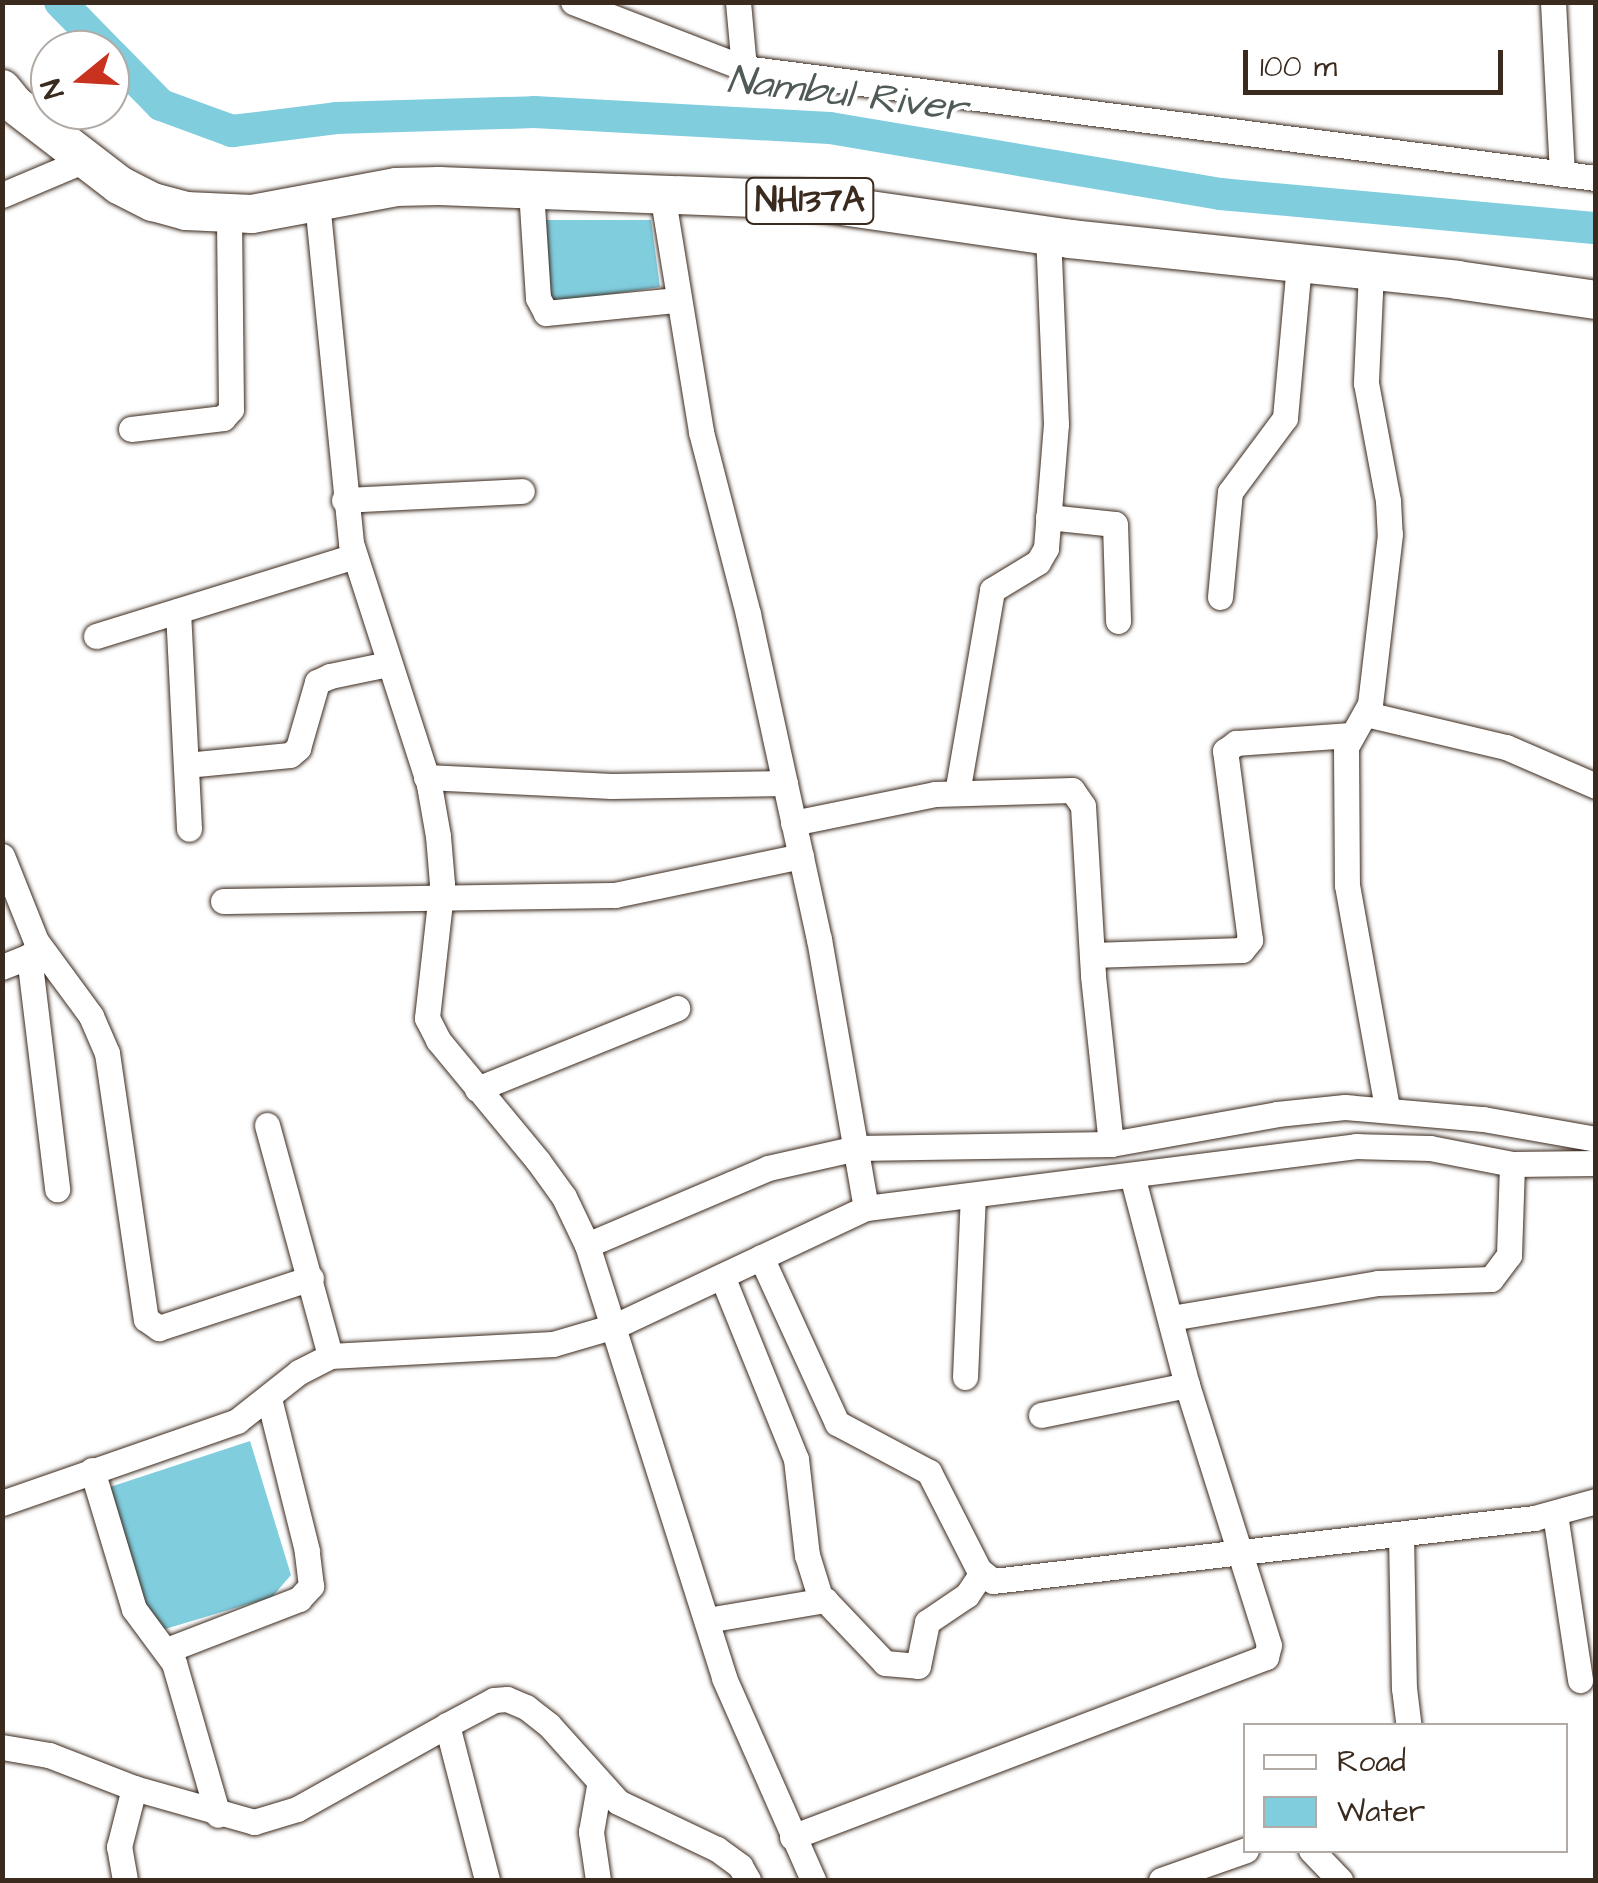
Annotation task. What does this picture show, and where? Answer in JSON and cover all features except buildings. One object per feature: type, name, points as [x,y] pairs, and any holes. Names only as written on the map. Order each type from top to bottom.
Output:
[{"type":"highway","name":"NH137A","points":[[2,59],[30,102]]},
{"type":"highway","name":"NH137A","points":[[2,89],[30,116]]},
{"type":"highway","name":"NH137A","points":[[49,130],[85,160],[153,202],[186,212],[229,215],[396,187],[662,193],[849,204],[1048,235],[1596,300]]},
{"type":"street","points":[[573,2],[744,68],[1596,178]]},
{"type":"street","points":[[738,2],[744,68]]},
{"type":"street","points":[[1553,2],[1562,174]]},
{"type":"street","points":[[2,195],[85,160]]},
{"type":"street","points":[[531,190],[538,298],[546,313],[677,300]]},
{"type":"street","points":[[662,193],[677,300],[714,496],[748,614],[786,783],[861,1177]]},
{"type":"street","points":[[317,202],[344,500],[354,556],[426,777],[438,836],[440,896],[427,1018],[438,1040],[564,1197],[587,1245],[739,1719],[813,1880]]},
{"type":"street","points":[[131,429],[223,418],[231,408],[229,215]]},
{"type":"street","points":[[957,793],[992,590],[1041,559],[1048,517],[1056,424],[1048,235]]},
{"type":"street","points":[[1220,597],[1230,492],[1285,418],[1299,264]]},
{"type":"street","points":[[1371,271],[1366,383],[1390,517],[1366,714],[1349,736],[1347,898],[1388,1108]]},
{"type":"street","points":[[344,500],[522,491]]},
{"type":"street","points":[[1048,517],[1115,524],[1118,621]]},
{"type":"street","points":[[96,636],[354,556]]},
{"type":"street","points":[[178,610],[189,828]]},
{"type":"street","points":[[186,765],[290,755],[298,748],[318,682],[388,664]]},
{"type":"street","points":[[1366,714],[1506,747],[1596,786]]},
{"type":"street","points":[[1092,956],[1242,950],[1250,940],[1225,751],[1236,743],[1349,736]]},
{"type":"street","points":[[426,777],[612,786],[786,783]]},
{"type":"street","points":[[794,823],[957,793],[1066,788],[1079,798],[1111,1144]]},
{"type":"street","points":[[2,856],[35,954],[57,1189]]},
{"type":"street","points":[[223,901],[614,895],[800,856]]},
{"type":"street","points":[[2,967],[35,954]]},
{"type":"street","points":[[35,954],[92,1016],[108,1053],[146,1319],[159,1328],[315,1297]]},
{"type":"street","points":[[477,1090],[677,1008]]},
{"type":"street","points":[[2,1502],[224,1427],[269,1399],[299,1372],[330,1356],[369,1351],[521,1348],[615,1326],[761,1257],[861,1177],[1111,1144],[1277,1114],[1388,1108],[1596,1139]]},
{"type":"street","points":[[267,1125],[330,1356]]},
{"type":"street","points":[[587,1245],[768,1168],[861,1177],[973,1196],[1356,1146],[1430,1148],[1512,1164],[1596,1163]]},
{"type":"street","points":[[1171,1318],[1378,1283],[1491,1279],[1509,1255],[1512,1164]]},
{"type":"street","points":[[792,1837],[1260,1660],[1269,1645],[1187,1385],[1132,1175]]},
{"type":"street","points":[[965,1377],[973,1196]]},
{"type":"street","points":[[761,1257],[833,1418],[843,1428],[928,1472],[982,1573],[1001,1582],[1554,1514],[1596,1502]]},
{"type":"street","points":[[722,1276],[796,1459],[806,1545],[822,1600],[885,1663],[918,1666],[927,1622],[967,1595],[982,1573]]},
{"type":"street","points":[[1041,1415],[1187,1385]]},
{"type":"street","points":[[167,1650],[299,1599],[310,1586],[306,1550],[269,1399]]},
{"type":"street","points":[[92,1470],[134,1609],[145,1629],[167,1650],[218,1815]]},
{"type":"street","points":[[1554,1514],[1580,1680]]},
{"type":"street","points":[[1401,1534],[1404,1688],[1409,1723]]},
{"type":"street","points":[[707,1620],[822,1600]]},
{"type":"street","points":[[2,1747],[49,1755],[134,1788],[218,1815],[254,1822],[298,1809],[494,1700],[518,1702],[550,1725],[599,1786],[643,1816],[733,1859],[748,1880]]},
{"type":"street","points":[[447,1725],[488,1880]]},
{"type":"street","points":[[598,1880],[591,1832],[599,1786]]},
{"type":"street","points":[[125,1880],[120,1834],[134,1788]]},
{"type":"street","points":[[1161,1880],[1243,1851]]},
{"type":"street","points":[[1314,1853],[1340,1880]]},
{"type":"water","points":[[545,220],[651,220],[660,287],[548,303]]},
{"type":"water","points":[[250,1441],[291,1575],[272,1597],[155,1632],[146,1627],[110,1487]]},
{"type":"waterway","name":"Nambul River","points":[[60,2],[87,30]]},
{"type":"waterway","name":"Nambul River","points":[[130,73],[161,105],[232,131],[336,118],[534,112],[830,128],[1220,194],[1596,228]]}]
